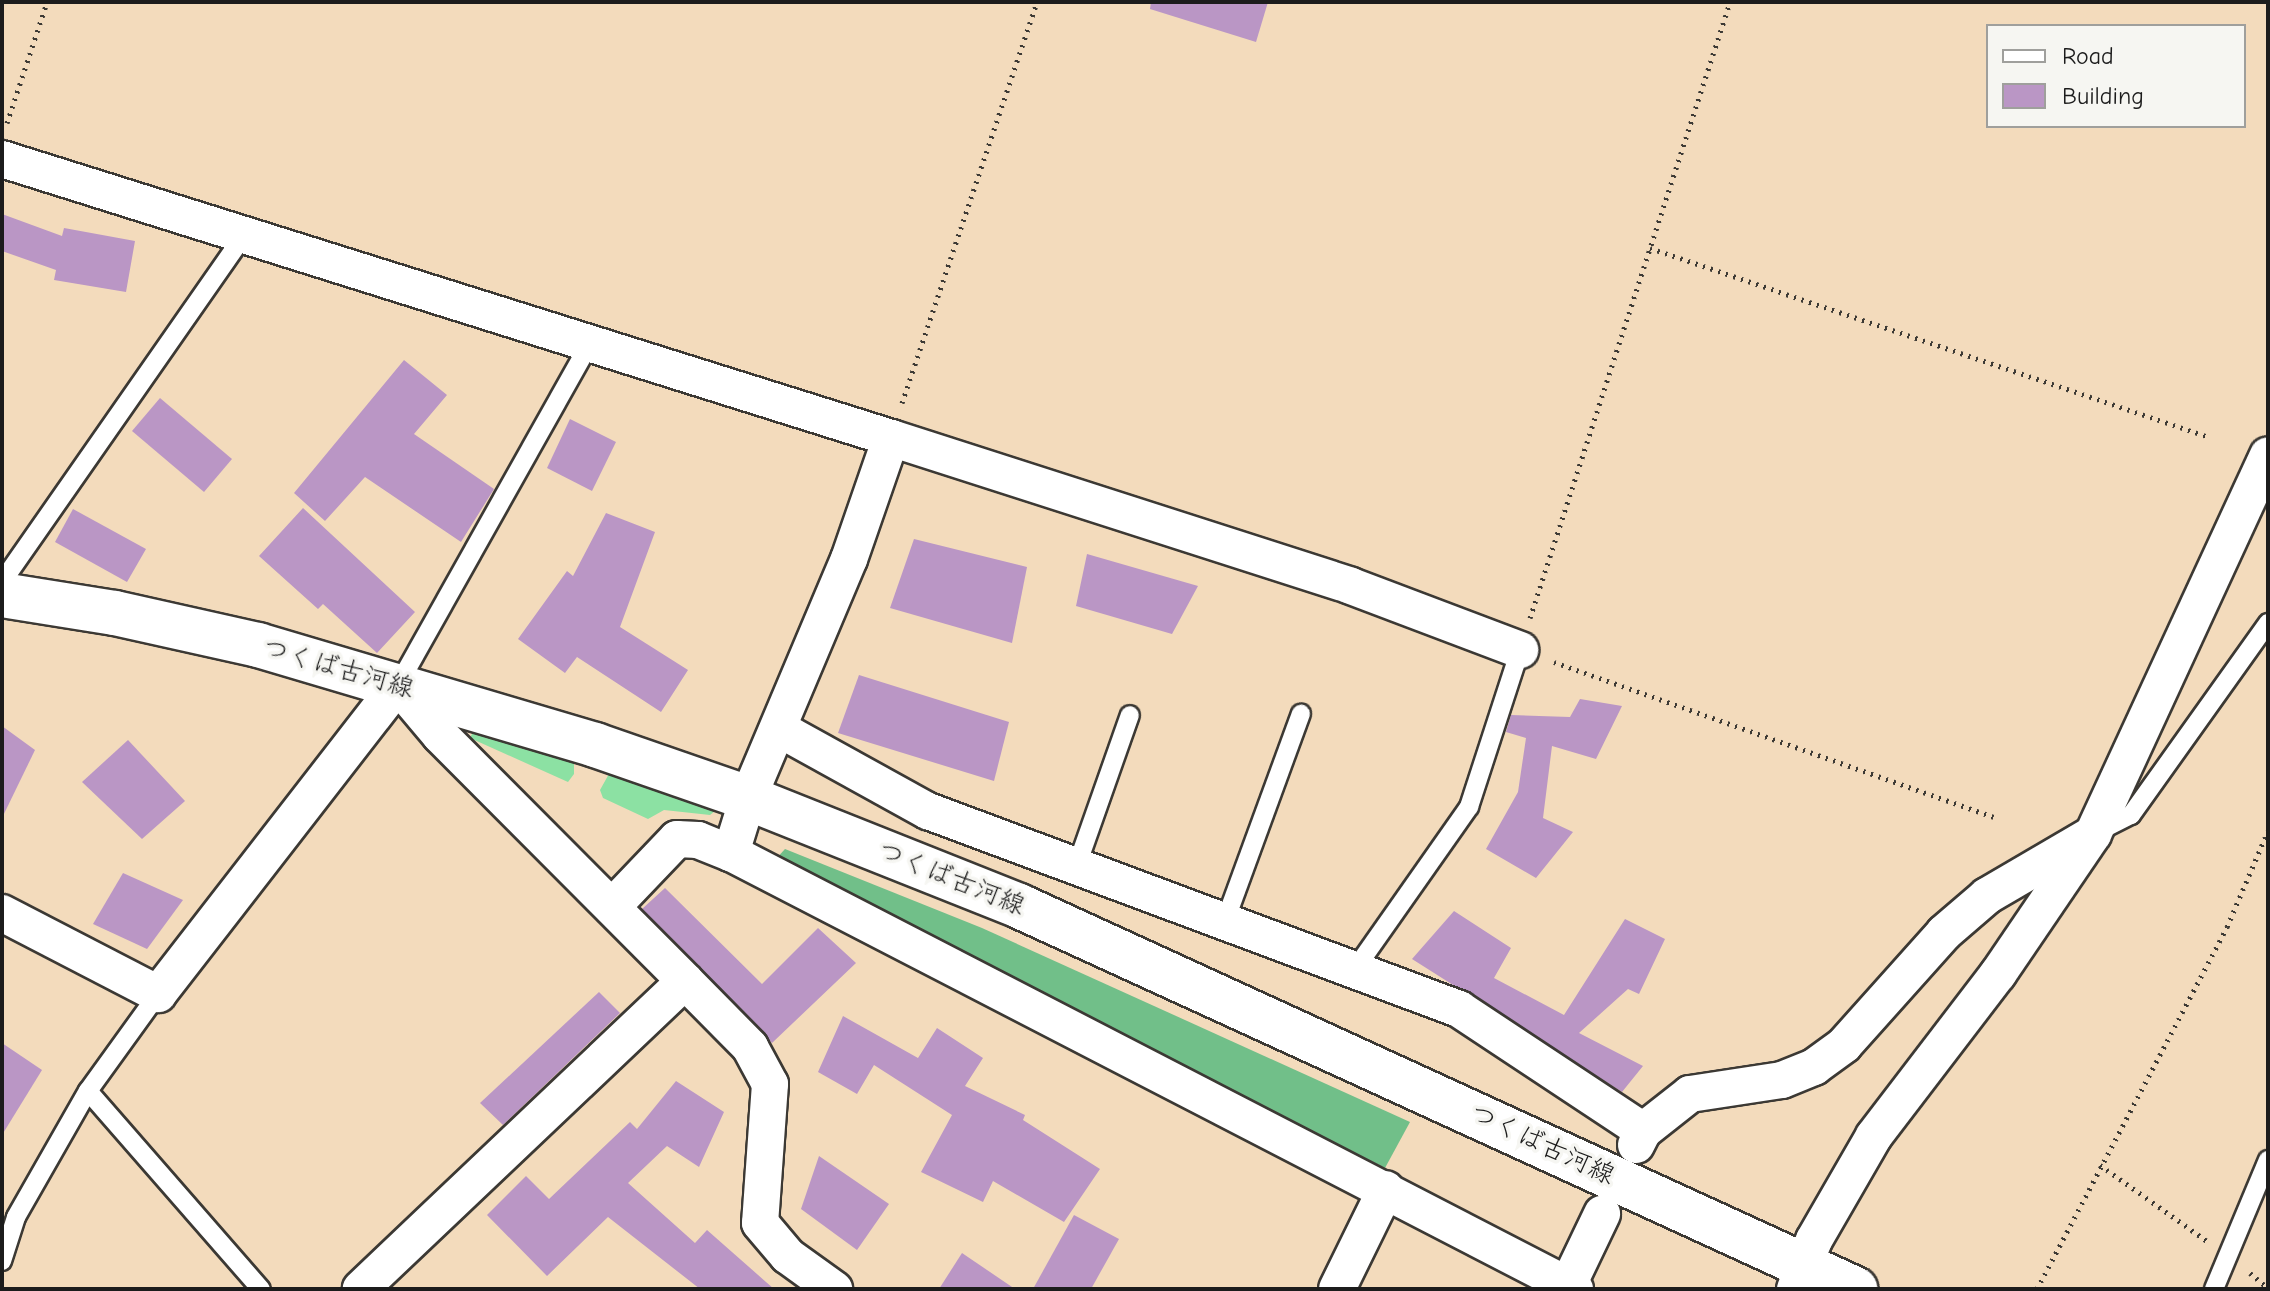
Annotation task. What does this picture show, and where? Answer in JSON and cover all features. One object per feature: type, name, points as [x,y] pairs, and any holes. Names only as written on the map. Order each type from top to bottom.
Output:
[{"type":"main road","name":"つくば古河線","points":[[2,595],[115,613],[258,645],[398,685],[748,798],[1019,906],[1799,1277],[1855,1289]]},
{"type":"street","points":[[4,142],[244,235],[1351,586],[1520,650]]},
{"type":"street","points":[[731,853],[748,798],[781,730],[891,438]]},
{"type":"street","points":[[1799,1277],[1874,1136],[1998,974],[2093,834],[2268,455]]},
{"type":"street","points":[[2,913],[158,994],[398,685],[440,735],[750,1047],[770,1084],[760,1223],[788,1256],[834,1289]]},
{"type":"street","points":[[781,730],[928,811],[1224,924],[1459,1009],[1639,1138],[1690,1094],[1782,1080],[1814,1067],[1844,1045],[1944,933],[1987,896],[2093,834]]},
{"type":"street","points":[[612,907],[677,839],[698,840],[731,853],[1068,1031],[1386,1189],[1572,1287],[1602,1214]]},
{"type":"street","points":[[361,1289],[685,981]]},
{"type":"street","points":[[1337,1289],[1386,1189]]},
{"type":"lane","points":[[2,582],[244,235]]},
{"type":"lane","points":[[398,685],[590,343]]},
{"type":"lane","points":[[2093,834],[2131,815],[2268,623]]},
{"type":"lane","points":[[1353,972],[1469,807],[1520,650]]},
{"type":"lane","points":[[1224,924],[1301,714]]},
{"type":"lane","points":[[1076,868],[1130,715]]},
{"type":"lane","points":[[2,1261],[16,1217],[88,1091],[158,994]]},
{"type":"lane","points":[[88,1091],[261,1289]]},
{"type":"lane","points":[[2214,1289],[2268,1160]]},
{"type":"path","points":[[4,142],[47,2]]},
{"type":"path","points":[[891,438],[1037,2]]},
{"type":"path","points":[[1730,2],[1520,650],[1993,817]]},
{"type":"path","points":[[1650,248],[2206,436]]},
{"type":"path","points":[[2037,1289],[2227,927],[2268,831]]},
{"type":"path","points":[[2100,1165],[2227,1255],[2268,1288]]},
{"type":"green space","points":[[474,730],[574,762],[574,774],[568,782],[470,738]]},
{"type":"green space","points":[[610,772],[715,811],[710,815],[664,810],[648,819],[603,798],[600,790]]},
{"type":"green space","points":[[785,849],[982,928],[1410,1122],[1385,1168],[775,860]]},
{"type":"building","points":[[1151,2],[1268,2],[1256,42],[1150,9]]},
{"type":"building","points":[[2,214],[62,236],[64,228],[135,241],[126,292],[54,280],[56,270],[2,251]]},
{"type":"building","points":[[404,360],[447,395],[414,434],[494,489],[461,542],[365,477],[325,521],[294,493]]},
{"type":"building","points":[[160,398],[232,459],[204,492],[132,431]]},
{"type":"building","points":[[570,419],[616,442],[592,491],[547,468]]},
{"type":"building","points":[[303,508],[415,612],[377,653],[323,604],[318,609],[259,556]]},
{"type":"building","points":[[73,509],[146,549],[127,582],[55,542]]},
{"type":"building","points":[[606,513],[655,532],[620,627],[688,670],[661,712],[577,657],[565,673],[518,639],[567,571],[573,576]]},
{"type":"building","points":[[914,539],[1027,567],[1012,643],[890,608]]},
{"type":"building","points":[[1087,554],[1198,586],[1172,634],[1076,606]]},
{"type":"building","points":[[859,675],[1009,722],[994,781],[838,733]]},
{"type":"building","points":[[1580,699],[1622,706],[1596,759],[1552,746],[1543,818],[1573,832],[1536,878],[1486,849],[1518,792],[1526,738],[1506,732],[1511,715],[1570,717]]},
{"type":"building","points":[[2,726],[35,750],[2,818]]},
{"type":"building","points":[[128,740],[185,801],[142,839],[82,782]]},
{"type":"building","points":[[123,873],[183,900],[147,949],[93,924]]},
{"type":"building","points":[[665,888],[762,984],[818,928],[856,963],[772,1043],[642,909]]},
{"type":"building","points":[[1454,911],[1511,948],[1494,978],[1564,1015],[1625,919],[1665,939],[1639,994],[1628,989],[1579,1033],[1643,1066],[1622,1092],[1412,959]]},
{"type":"building","points":[[599,992],[620,1013],[503,1125],[480,1103]]},
{"type":"building","points":[[843,1016],[918,1058],[937,1028],[983,1058],[965,1086],[1025,1115],[1023,1120],[1100,1169],[1064,1222],[993,1181],[983,1202],[921,1172],[952,1115],[874,1065],[857,1094],[818,1072]]},
{"type":"building","points":[[2,1043],[42,1070],[2,1135]]},
{"type":"building","points":[[676,1081],[724,1112],[699,1167],[667,1146],[628,1183],[695,1243],[707,1230],[774,1289],[700,1289],[608,1217],[547,1276],[487,1215],[526,1176],[549,1199],[630,1122],[637,1129]]},
{"type":"building","points":[[819,1156],[889,1204],[857,1250],[801,1209]]},
{"type":"building","points":[[1074,1215],[1119,1239],[1091,1289],[1033,1289]]},
{"type":"building","points":[[962,1253],[1015,1289],[939,1289]]}]
